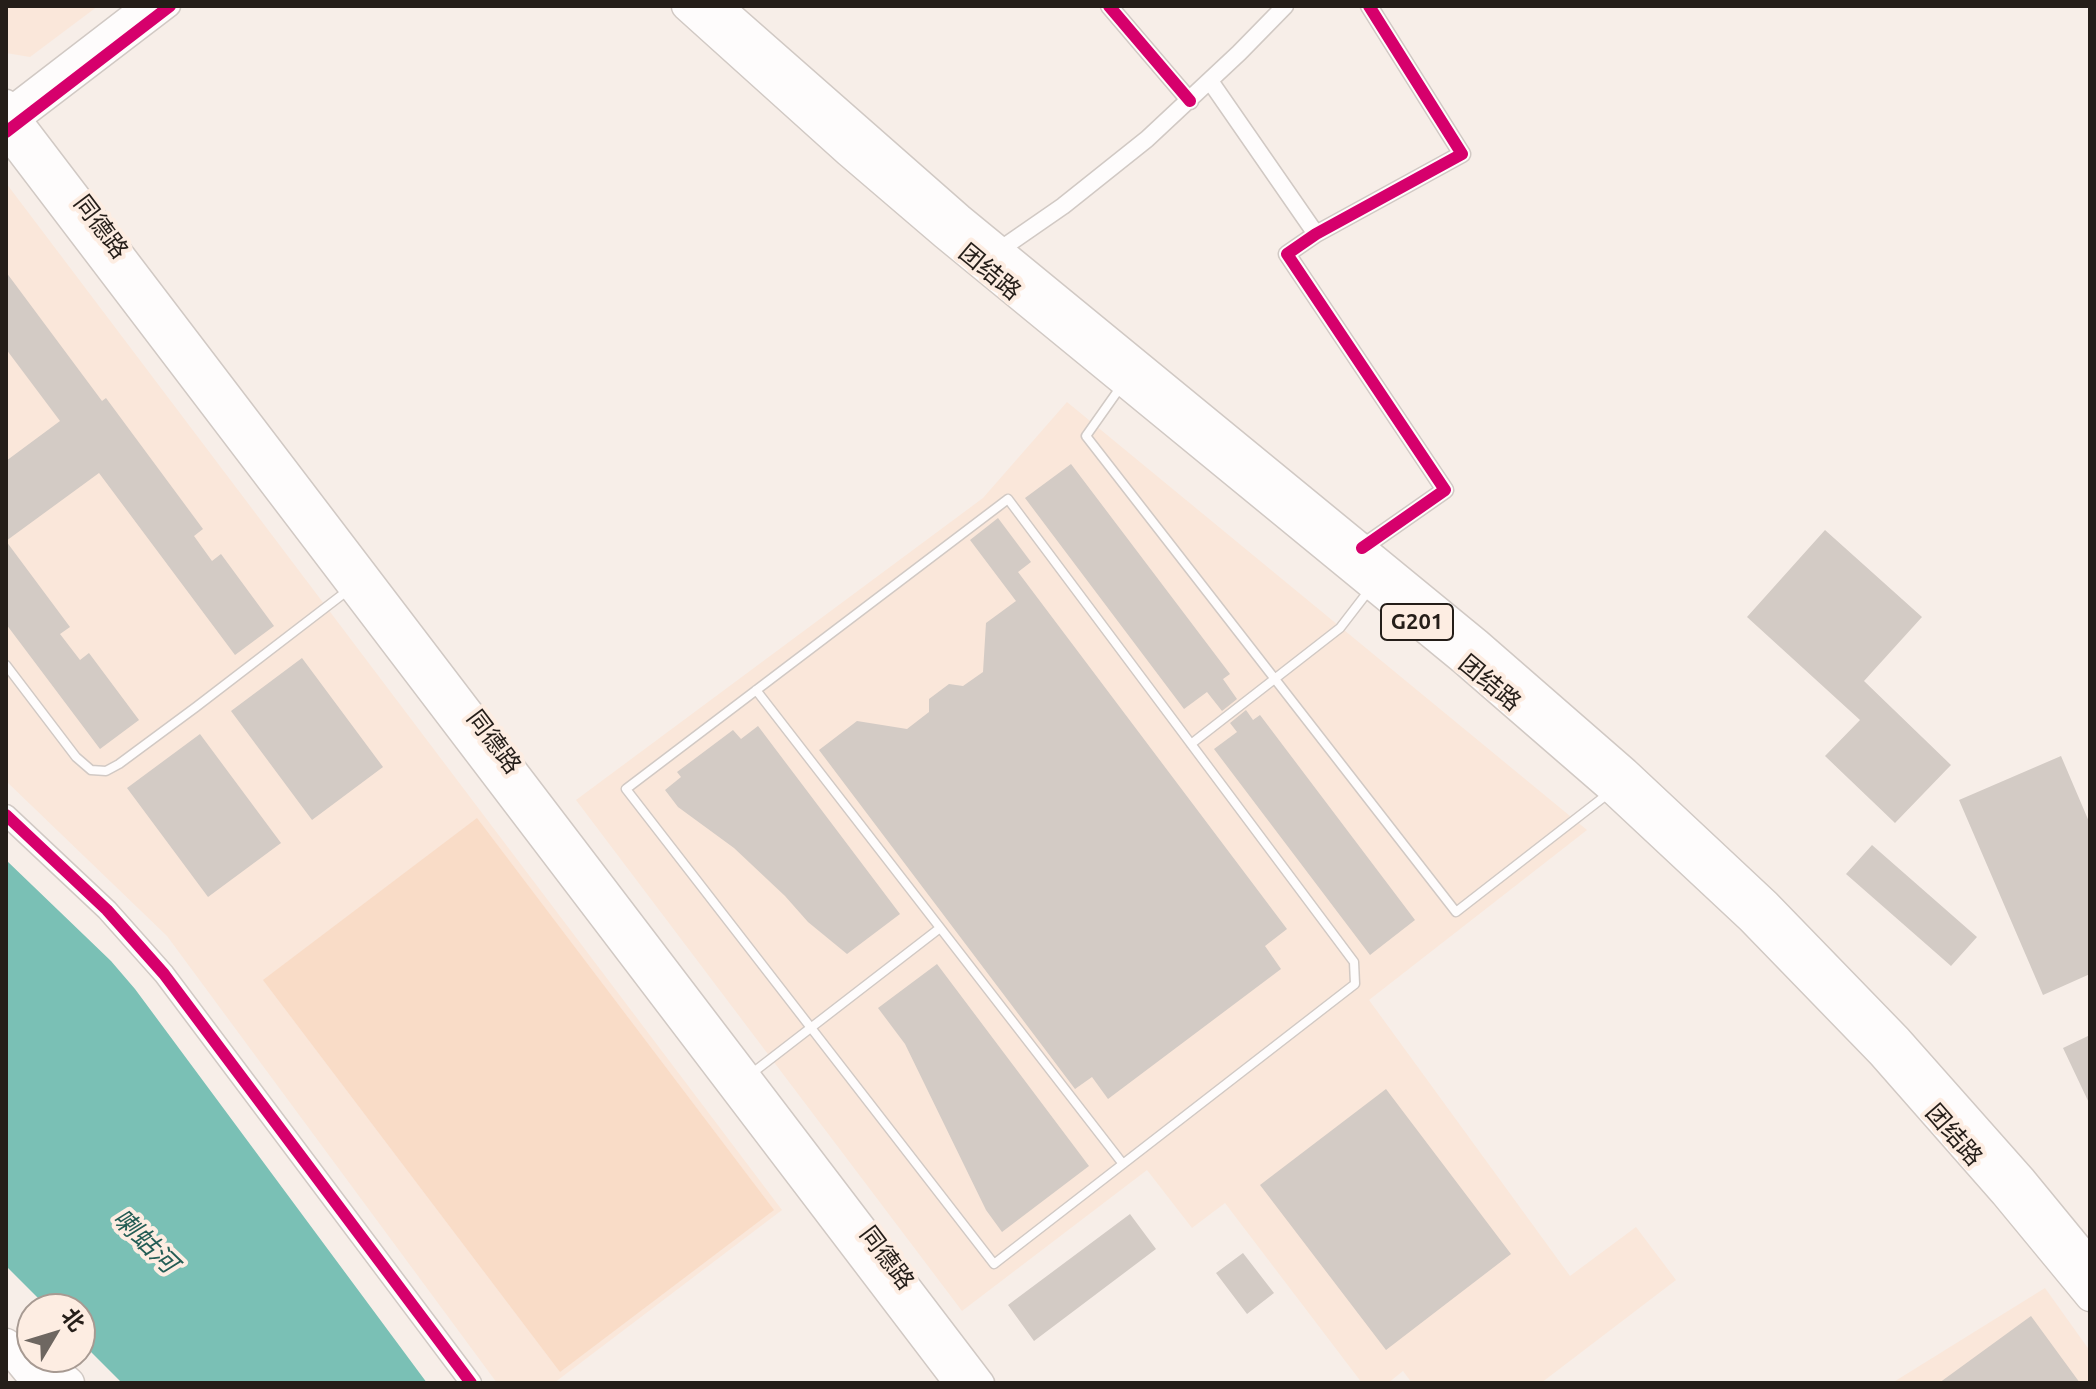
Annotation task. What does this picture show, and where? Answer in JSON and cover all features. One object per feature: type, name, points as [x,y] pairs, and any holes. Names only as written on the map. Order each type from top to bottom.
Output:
[{"type":"highway","name":"团结路","points":[[686,6],[872,173],[1373,585],[1613,790],[1751,919],[1882,1054],[2005,1194],[2090,1297]]},
{"type":"highway","name":"团结路","points":[[718,6],[998,251],[1362,548],[1552,706],[1625,772],[1766,904],[1939,1086],[2090,1263]]},
{"type":"highway","points":[[6,1344],[38,1383]]},
{"type":"main road","name":"同德路","points":[[9,118],[351,588],[956,1383]]},
{"type":"main road","name":"同德路","points":[[9,118],[982,1383]]},
{"type":"street","points":[[9,118],[141,6]]},
{"type":"street","points":[[9,118],[170,6]]},
{"type":"street","points":[[1109,6],[1190,101]]},
{"type":"street","points":[[998,251],[1106,174],[1190,101],[1285,6]]},
{"type":"street","points":[[1362,548],[1445,490],[1287,254],[1316,234],[1462,154],[1369,6]]},
{"type":"street","points":[[1210,81],[1316,234]]},
{"type":"street","points":[[6,815],[107,910],[164,974],[471,1383]]},
{"type":"lane","points":[[1125,381],[1086,436],[1456,912],[1613,790]]},
{"type":"lane","points":[[1008,499],[1354,962],[1355,984],[994,1264],[626,789],[756,690],[1008,499]]},
{"type":"lane","points":[[1191,744],[1340,628],[1373,585]]},
{"type":"lane","points":[[6,665],[76,757],[91,770],[106,771],[152,740],[351,588]]},
{"type":"lane","points":[[756,690],[1123,1164]]},
{"type":"lane","points":[[748,1076],[940,928]]},
{"type":"shaded area","points":[[6,6],[98,6],[30,57],[6,53]]},
{"type":"shaded area","points":[[6,183],[782,1210],[554,1383],[497,1383],[167,936],[6,781]]},
{"type":"shaded area","points":[[1067,402],[1587,830],[1369,1000],[1570,1276],[1636,1227],[1676,1280],[1541,1383],[1412,1383],[1403,1371],[1388,1383],[1362,1383],[1225,1203],[1192,1228],[1147,1170],[962,1311],[576,800],[983,498]]},
{"type":"shaded area","points":[[477,818],[774,1210],[560,1372],[263,980]]},
{"type":"shaded area","points":[[2045,1288],[2090,1351],[2090,1383],[1892,1383]]},
{"type":"water","name":"喇蛄河","points":[[6,860],[111,961],[135,989],[427,1383],[122,1383],[96,1357],[96,1293],[33,1293],[6,1266]]},
{"type":"building","points":[[6,272],[102,401],[106,398],[203,529],[194,536],[212,561],[221,554],[274,626],[235,655],[99,473],[6,541],[6,461],[60,421],[6,349]]},
{"type":"building","points":[[1071,464],[1230,674],[1223,679],[1237,699],[1222,711],[1207,692],[1184,709],[1025,498]]},
{"type":"building","points":[[998,518],[1031,562],[1018,572],[1287,929],[1265,946],[1281,969],[1108,1099],[1092,1077],[1075,1089],[819,750],[857,721],[907,729],[929,712],[929,699],[949,684],[963,686],[983,672],[986,623],[1016,601],[970,540]]},
{"type":"building","points":[[1825,530],[1922,617],[1864,681],[1951,765],[1895,823],[1825,756],[1860,720],[1747,617]]},
{"type":"building","points":[[6,541],[70,627],[60,634],[80,660],[89,653],[139,720],[100,749],[6,624]]},
{"type":"building","points":[[302,658],[383,767],[312,820],[231,711]]},
{"type":"building","points":[[1246,710],[1253,720],[1260,715],[1415,920],[1370,955],[1214,749],[1237,732],[1230,723]]},
{"type":"building","points":[[758,726],[900,914],[847,954],[808,922],[734,848],[678,807],[665,790],[681,777],[677,772],[733,730],[741,739]]},
{"type":"building","points":[[200,734],[281,843],[208,897],[127,788]]},
{"type":"building","points":[[2061,756],[2090,824],[2090,974],[2043,995],[1959,800]]},
{"type":"building","points":[[1872,845],[1977,937],[1951,966],[1846,874]]},
{"type":"building","points":[[937,964],[1089,1166],[1002,1232],[986,1210],[905,1044],[878,1008]]},
{"type":"building","points":[[2090,1035],[2090,1105],[2063,1048]]},
{"type":"building","points":[[1386,1089],[1511,1254],[1386,1350],[1260,1185]]},
{"type":"building","points":[[1130,1214],[1156,1249],[1034,1341],[1008,1305]]},
{"type":"building","points":[[1243,1253],[1274,1293],[1247,1314],[1216,1273]]},
{"type":"building","points":[[2031,1316],[2080,1383],[1939,1383]]},
{"type":"cycle path","points":[[6,132],[170,6]]},
{"type":"cycle path","points":[[1109,6],[1190,101]]},
{"type":"cycle path","points":[[1362,548],[1445,490],[1287,254],[1316,234],[1462,154],[1369,6]]},
{"type":"cycle path","points":[[6,815],[107,910],[164,974],[471,1383]]}]
